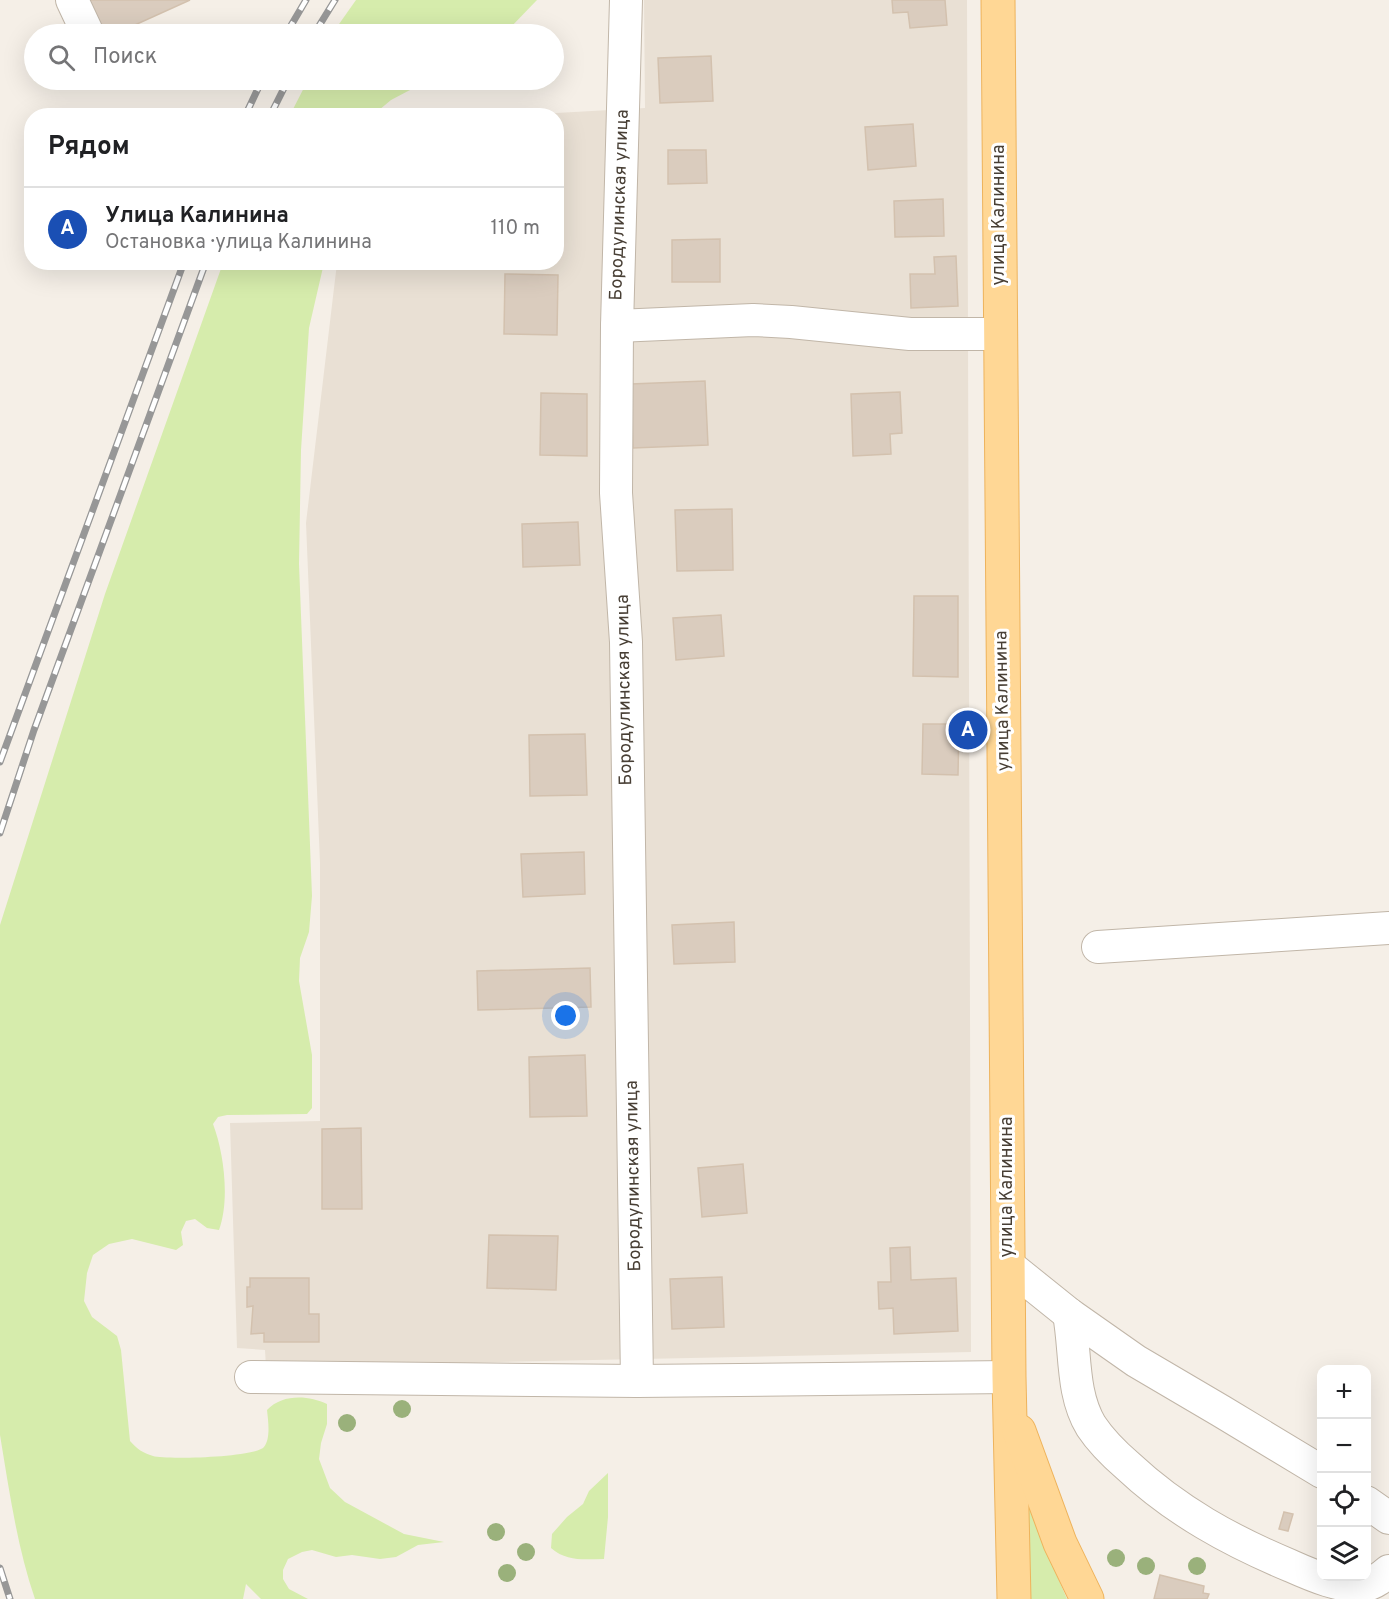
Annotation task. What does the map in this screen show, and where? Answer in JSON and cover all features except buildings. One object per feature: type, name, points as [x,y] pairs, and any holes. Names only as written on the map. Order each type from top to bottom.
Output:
[{"type":"main road","name":"улица Калинина","points":[[998,0],[1009,1389],[1014,1599]]},
{"type":"main road","points":[[1009,1389],[1060,1543],[1087,1599]]},
{"type":"street","points":[[72,0],[83,24]]},
{"type":"street","name":"Бородулинская улица","points":[[626,0],[617,326],[616,493],[626,642],[637,1381]]},
{"type":"street","points":[[617,326],[753,320],[910,334],[1000,334]]},
{"type":"street","points":[[1098,947],[1389,928]]},
{"type":"street","points":[[1008,1265],[1069,1314],[1144,1366],[1317,1469]]},
{"type":"street","points":[[1069,1314],[1078,1396],[1083,1410],[1102,1442],[1149,1485],[1186,1513],[1221,1534],[1320,1578],[1365,1585],[1378,1580],[1389,1571]]},
{"type":"street","points":[[251,1377],[637,1381],[1009,1389]]},
{"type":"street","points":[[1371,1505],[1389,1518]]},
{"type":"shaded area","points":[[644,0],[967,0],[971,1352],[266,1367],[265,1350],[237,1348],[230,1123],[320,1121],[320,863],[306,523],[336,270],[564,270],[564,113],[645,108]]},
{"type":"green space","points":[[356,0],[537,0],[514,24],[339,24]]},
{"type":"green space","points":[[303,90],[410,90],[381,108],[294,108]]},
{"type":"green space","points":[[221,270],[322,270],[309,328],[301,450],[299,564],[312,896],[309,932],[300,958],[299,981],[312,1055],[312,1108],[307,1114],[218,1117],[213,1124],[223,1162],[225,1191],[219,1230],[207,1228],[195,1219],[186,1221],[181,1232],[183,1245],[176,1250],[132,1239],[109,1244],[93,1255],[87,1273],[84,1301],[92,1317],[117,1336],[121,1350],[130,1441],[140,1450],[153,1456],[175,1458],[211,1457],[258,1450],[264,1447],[268,1439],[267,1410],[273,1405],[296,1398],[320,1401],[327,1404],[327,1424],[319,1459],[330,1488],[345,1502],[404,1534],[444,1542],[418,1545],[396,1557],[380,1559],[352,1555],[336,1557],[312,1550],[302,1552],[288,1559],[283,1570],[283,1579],[289,1589],[308,1599],[261,1599],[246,1584],[243,1599],[35,1599],[18,1538],[0,1435],[0,925],[105,594]]},
{"type":"green space","points":[[608,1473],[608,1517],[604,1559],[576,1559],[563,1556],[551,1548],[552,1534],[583,1504],[589,1491]]},
{"type":"green space","points":[[1024,1494],[1041,1539],[1067,1599],[1026,1599]]},
{"type":"railway","points":[[292,24],[306,0]]},
{"type":"railway","points":[[320,24],[335,0]]},
{"type":"railway","points":[[249,108],[257,90]]},
{"type":"railway","points":[[274,108],[283,90]]},
{"type":"railway","points":[[0,762],[181,270]]},
{"type":"railway","points":[[0,833],[34,730],[203,270]]},
{"type":"railway","points":[[0,1568],[10,1599]]},
{"type":"place","name":"Улица Калинина","points":[[968,730]]}]
